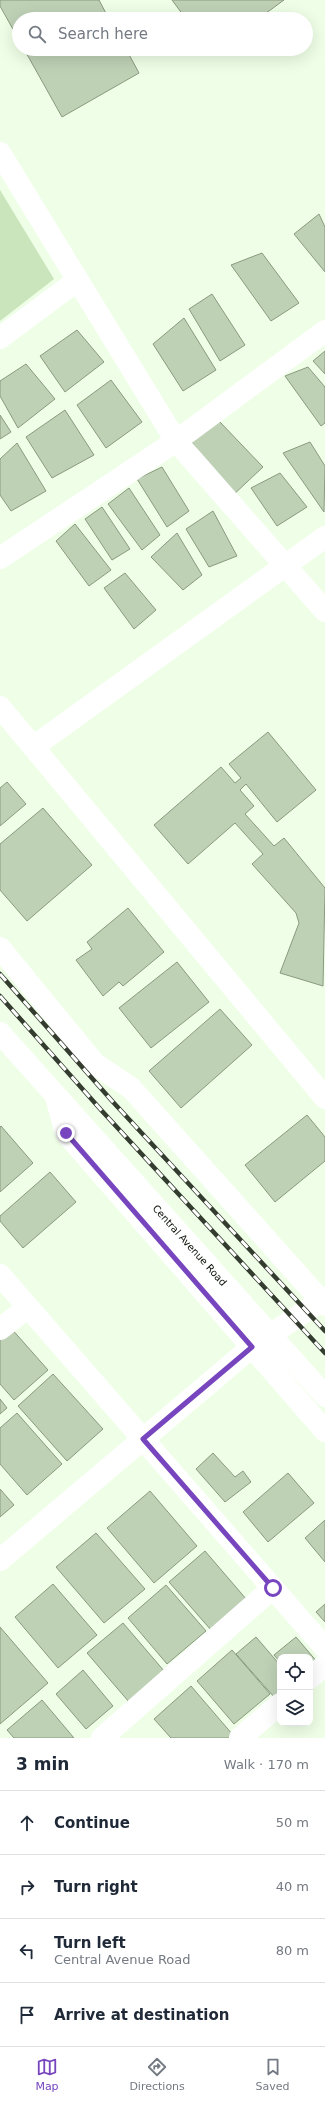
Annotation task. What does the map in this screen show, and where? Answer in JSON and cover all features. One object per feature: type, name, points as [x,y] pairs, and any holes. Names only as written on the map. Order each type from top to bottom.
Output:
[{"type":"street","points":[[0,153],[176,440],[325,611]]},
{"type":"street","points":[[0,338],[78,280]]},
{"type":"street","points":[[0,558],[176,440],[325,331]]},
{"type":"street","points":[[33,747],[325,537]]},
{"type":"street","points":[[0,708],[322,1087]]},
{"type":"street","points":[[0,948],[95,1064],[131,1088],[324,1306],[252,1347],[0,1560]]},
{"type":"street","name":"Central Avenue Road","points":[[0,1033],[325,1396]]},
{"type":"street","name":"Central Avenue Road","points":[[55,1093],[66,1133],[325,1431]]},
{"type":"street","points":[[0,1275],[325,1648]]},
{"type":"street","points":[[0,1329],[28,1307]]},
{"type":"street","points":[[102,1738],[273,1588]]},
{"type":"street","points":[[313,1675],[325,1665]]},
{"type":"street","points":[[240,1738],[277,1707]]},
{"type":"green space","points":[[0,190],[54,279],[0,321]]},
{"type":"building","points":[[0,0],[99,0],[105,12],[12,12],[12,27],[0,6]]},
{"type":"building","points":[[172,0],[284,0],[268,12],[181,12]]},
{"type":"building","points":[[28,56],[130,56],[139,73],[62,117]]},
{"type":"building","points":[[319,214],[325,227],[325,272],[294,234]]},
{"type":"building","points":[[262,253],[299,303],[271,321],[231,265]]},
{"type":"building","points":[[212,294],[245,345],[220,361],[189,309]]},
{"type":"building","points":[[184,318],[216,370],[183,391],[153,344]]},
{"type":"building","points":[[77,330],[104,362],[65,392],[40,356]]},
{"type":"building","points":[[325,351],[325,374],[313,361]]},
{"type":"building","points":[[26,364],[55,399],[18,428],[0,396],[0,381]]},
{"type":"building","points":[[308,367],[325,387],[325,423],[321,426],[285,376]]},
{"type":"building","points":[[111,380],[142,422],[106,448],[77,405]]},
{"type":"building","points":[[65,410],[94,455],[52,478],[26,437]]},
{"type":"building","points":[[0,415],[11,432],[0,439]]},
{"type":"building","points":[[219,421],[263,467],[231,497],[191,441]]},
{"type":"building","points":[[310,442],[325,466],[324,512],[283,453]]},
{"type":"building","points":[[17,443],[46,491],[11,511],[0,495],[0,459]]},
{"type":"building","points":[[162,467],[189,511],[167,527],[137,479]]},
{"type":"building","points":[[280,473],[307,507],[277,526],[251,488]]},
{"type":"building","points":[[129,488],[160,535],[142,550],[108,504]]},
{"type":"building","points":[[102,507],[130,549],[112,560],[85,519]]},
{"type":"building","points":[[213,511],[237,556],[209,567],[186,529]]},
{"type":"building","points":[[75,524],[111,570],[89,586],[56,541]]},
{"type":"building","points":[[177,533],[202,575],[183,590],[151,557]]},
{"type":"building","points":[[125,573],[156,610],[134,629],[104,588]]},
{"type":"building","points":[[268,732],[316,790],[277,822],[246,784],[240,790],[254,806],[245,814],[274,846],[284,838],[325,888],[323,986],[280,973],[299,923],[296,913],[252,864],[263,854],[235,823],[188,864],[154,825],[221,767],[235,783],[241,778],[229,764]]},
{"type":"building","points":[[7,782],[26,804],[0,826],[0,788]]},
{"type":"building","points":[[43,808],[92,865],[27,921],[0,890],[0,844]]},
{"type":"building","points":[[128,908],[164,952],[123,986],[119,982],[103,996],[76,960],[92,949],[87,942]]},
{"type":"building","points":[[177,962],[209,1002],[151,1048],[119,1008]]},
{"type":"building","points":[[220,1009],[252,1045],[181,1108],[149,1071]]},
{"type":"building","points":[[307,1115],[325,1137],[325,1161],[275,1202],[245,1165]]},
{"type":"building","points":[[1,1126],[33,1163],[0,1192],[0,1127]]},
{"type":"building","points":[[50,1172],[76,1202],[23,1248],[0,1221],[0,1216]]},
{"type":"building","points":[[10,1327],[48,1370],[14,1400],[0,1384],[0,1336]]},
{"type":"building","points":[[53,1374],[103,1429],[67,1461],[18,1406]]},
{"type":"building","points":[[0,1399],[7,1408],[0,1414]]},
{"type":"building","points":[[17,1413],[62,1464],[27,1495],[0,1464],[0,1428]]},
{"type":"building","points":[[213,1453],[235,1477],[243,1471],[251,1482],[225,1502],[196,1469]]},
{"type":"building","points":[[288,1473],[314,1503],[268,1542],[243,1512]]},
{"type":"building","points":[[0,1489],[14,1505],[0,1517]]},
{"type":"building","points":[[150,1491],[197,1546],[154,1583],[107,1528]]},
{"type":"building","points":[[325,1520],[325,1562],[305,1538]]},
{"type":"building","points":[[96,1533],[145,1589],[104,1623],[56,1567]]},
{"type":"building","points":[[205,1551],[247,1600],[211,1630],[169,1582]]},
{"type":"building","points":[[53,1584],[97,1635],[58,1668],[15,1617]]},
{"type":"building","points":[[166,1585],[206,1631],[167,1664],[128,1618]]},
{"type":"building","points":[[325,1604],[325,1622],[316,1612]]},
{"type":"building","points":[[123,1623],[165,1672],[129,1702],[87,1653]]},
{"type":"building","points":[[0,1627],[48,1683],[0,1724]]},
{"type":"building","points":[[256,1637],[277,1662],[277,1696],[275,1698],[236,1654]]},
{"type":"building","points":[[296,1637],[310,1654],[277,1654],[277,1658],[274,1655]]},
{"type":"building","points":[[232,1650],[270,1694],[234,1724],[197,1681]]},
{"type":"building","points":[[313,1657],[318,1663],[313,1667]]},
{"type":"building","points":[[83,1670],[113,1706],[86,1729],[56,1694]]},
{"type":"building","points":[[191,1686],[233,1735],[229,1738],[171,1738],[154,1719]]},
{"type":"building","points":[[42,1700],[74,1738],[14,1738],[7,1730]]},
{"type":"railway","points":[[0,974],[113,1102],[325,1331]]},
{"type":"railway","points":[[0,996],[102,1111],[325,1353]]},
{"type":"route","points":[[66,1133],[252,1347],[143,1439],[273,1588]]}]
